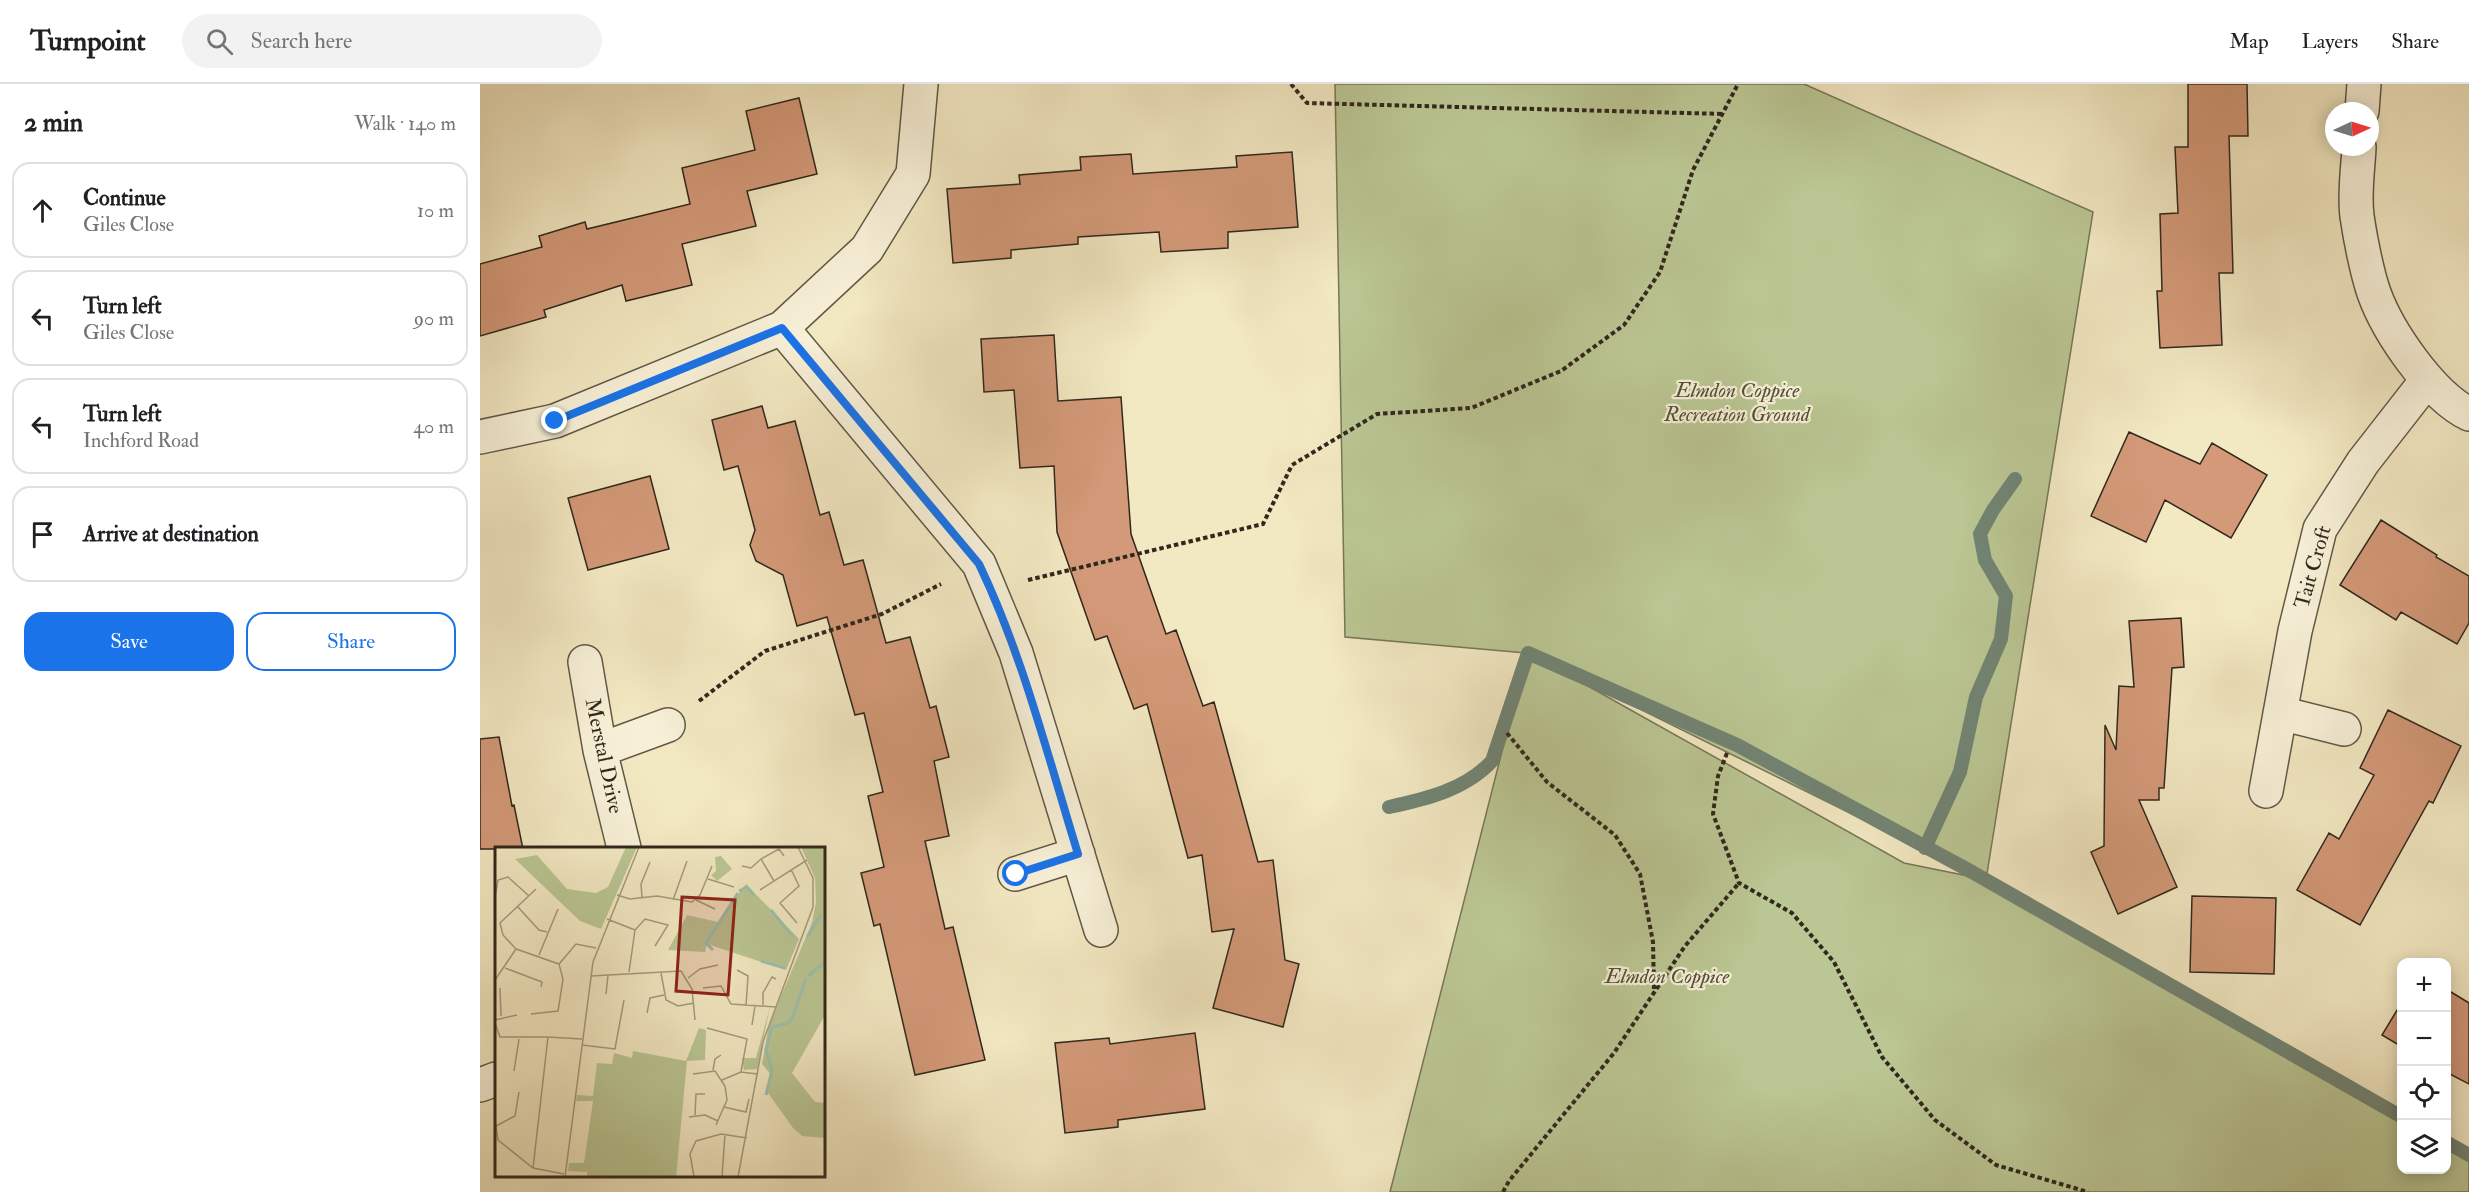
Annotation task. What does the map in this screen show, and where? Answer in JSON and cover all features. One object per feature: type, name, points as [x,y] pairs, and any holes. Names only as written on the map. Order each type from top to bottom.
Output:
[{"type":"street","points":[[480,438],[555,421],[782,328],[867,249],[913,174],[921,84]]},
{"type":"street","points":[[2363,102],[2364,84]]},
{"type":"street","points":[[2359,156],[2357,214],[2374,293],[2403,349],[2427,380],[2461,410],[2469,414]]},
{"type":"street","points":[[782,328],[985,576],[1016,653],[1101,930]]},
{"type":"street","name":"Tait Croft","points":[[2266,790],[2295,631],[2320,529],[2363,462],[2427,380]]},
{"type":"street","name":"Merstal Drive","points":[[585,662],[600,750],[624,847]]},
{"type":"street","points":[[2280,713],[2344,729]]},
{"type":"street","points":[[600,750],[668,725]]},
{"type":"street","points":[[1016,874],[1078,854]]},
{"type":"street","points":[[480,1085],[495,1079]]},
{"type":"path","points":[[1291,84],[1306,103],[1724,114]]},
{"type":"path","points":[[668,725],[765,651],[882,614],[985,576],[1263,524],[1292,465],[1377,414],[1471,408],[1561,371],[1624,325],[1660,272],[1693,170],[1738,84]]},
{"type":"path","points":[[1507,733],[1547,782],[1614,835],[1640,874],[1653,942],[1654,991]]},
{"type":"path","points":[[1727,753],[1718,776],[1713,814],[1739,883],[1792,913],[1834,962],[1882,1057],[1935,1120],[1996,1165],[2088,1192]]},
{"type":"path","points":[[1503,1192],[1509,1181],[1614,1053],[1685,946],[1739,883]]},
{"type":"green space","points":[[1335,84],[1804,84],[2093,212],[1986,880],[2397,1113],[2397,1174],[2451,1174],[2451,1140],[2469,1150],[2469,1192],[1390,1192],[1527,653],[1345,637]],"holes":[[[1545,662],[1983,879],[1904,863]]]},
{"type":"building","points":[[2188,84],[2247,84],[2248,136],[2229,136],[2233,273],[2219,273],[2222,345],[2160,348],[2157,291],[2162,291],[2160,214],[2178,213],[2175,147],[2188,147]]},
{"type":"building","points":[[799,98],[817,174],[747,191],[756,226],[682,244],[692,285],[626,301],[622,285],[544,310],[546,317],[480,336],[480,264],[542,247],[539,236],[585,222],[587,229],[690,204],[682,168],[755,150],[746,111]]},
{"type":"building","points":[[1292,152],[1298,227],[1228,232],[1228,248],[1161,252],[1159,232],[1078,237],[1078,244],[1011,250],[1011,258],[953,263],[947,189],[1020,184],[1019,175],[1081,170],[1080,157],[1131,154],[1133,174],[1237,167],[1236,156]]},
{"type":"building","points":[[1054,335],[1058,401],[1121,397],[1131,534],[1166,634],[1176,630],[1203,706],[1214,702],[1258,862],[1273,860],[1285,960],[1299,964],[1283,1027],[1213,1008],[1234,929],[1212,932],[1202,855],[1188,858],[1147,704],[1134,709],[1107,636],[1095,640],[1057,532],[1054,466],[1020,468],[1014,390],[984,392],[981,339]]},
{"type":"building","points":[[762,406],[768,428],[795,421],[820,515],[829,512],[844,565],[863,560],[886,643],[910,637],[930,708],[936,706],[949,757],[934,761],[949,836],[925,841],[945,929],[953,927],[985,1060],[915,1075],[880,924],[874,926],[861,873],[884,867],[868,796],[883,792],[864,713],[855,715],[827,617],[797,626],[783,575],[756,561],[750,545],[755,530],[738,466],[724,470],[712,420]]},
{"type":"building","points":[[2129,432],[2200,464],[2212,443],[2267,475],[2231,538],[2165,500],[2146,542],[2091,516]]},
{"type":"building","points":[[650,476],[669,549],[588,570],[568,498]]},
{"type":"building","points":[[2381,520],[2469,576],[2469,623],[2457,644],[2401,612],[2396,620],[2340,585]]},
{"type":"building","points":[[2181,618],[2184,667],[2172,668],[2164,788],[2159,788],[2159,800],[2139,800],[2177,887],[2118,914],[2091,852],[2104,846],[2105,725],[2116,750],[2119,686],[2134,687],[2129,621]]},
{"type":"building","points":[[2388,710],[2461,746],[2433,803],[2429,801],[2360,925],[2297,890],[2329,833],[2339,839],[2374,775],[2360,768]]},
{"type":"building","points":[[499,737],[523,847],[480,849],[480,739]]},
{"type":"building","points":[[2192,896],[2276,898],[2274,974],[2190,972]]},
{"type":"building","points":[[2451,992],[2469,1003],[2469,1084],[2451,1075]]},
{"type":"building","points":[[2397,1010],[2397,1044],[2382,1035]]},
{"type":"building","points":[[1195,1033],[1205,1109],[1118,1120],[1118,1127],[1065,1133],[1055,1043],[1109,1038],[1110,1044]]},
{"type":"waterway","points":[[1925,848],[1960,772],[1976,697],[2001,639],[2006,596],[1985,560],[1980,534],[1993,510],[2015,479]]},
{"type":"waterway","points":[[1389,807],[1444,792],[1470,779],[1492,761],[1528,653],[1737,745],[1972,872],[2397,1114]]},
{"type":"waterway","points":[[2451,1145],[2469,1155]]},
{"type":"route","points":[[555,421],[782,328],[979,564],[991,588],[1016,653],[1078,854],[1016,874]]},
{"type":"park label","name":"Elmdon Coppice Recreation Ground","points":[[1737,402]]},
{"type":"park label","name":"Elmdon Coppice","points":[[1667,976]]}]
